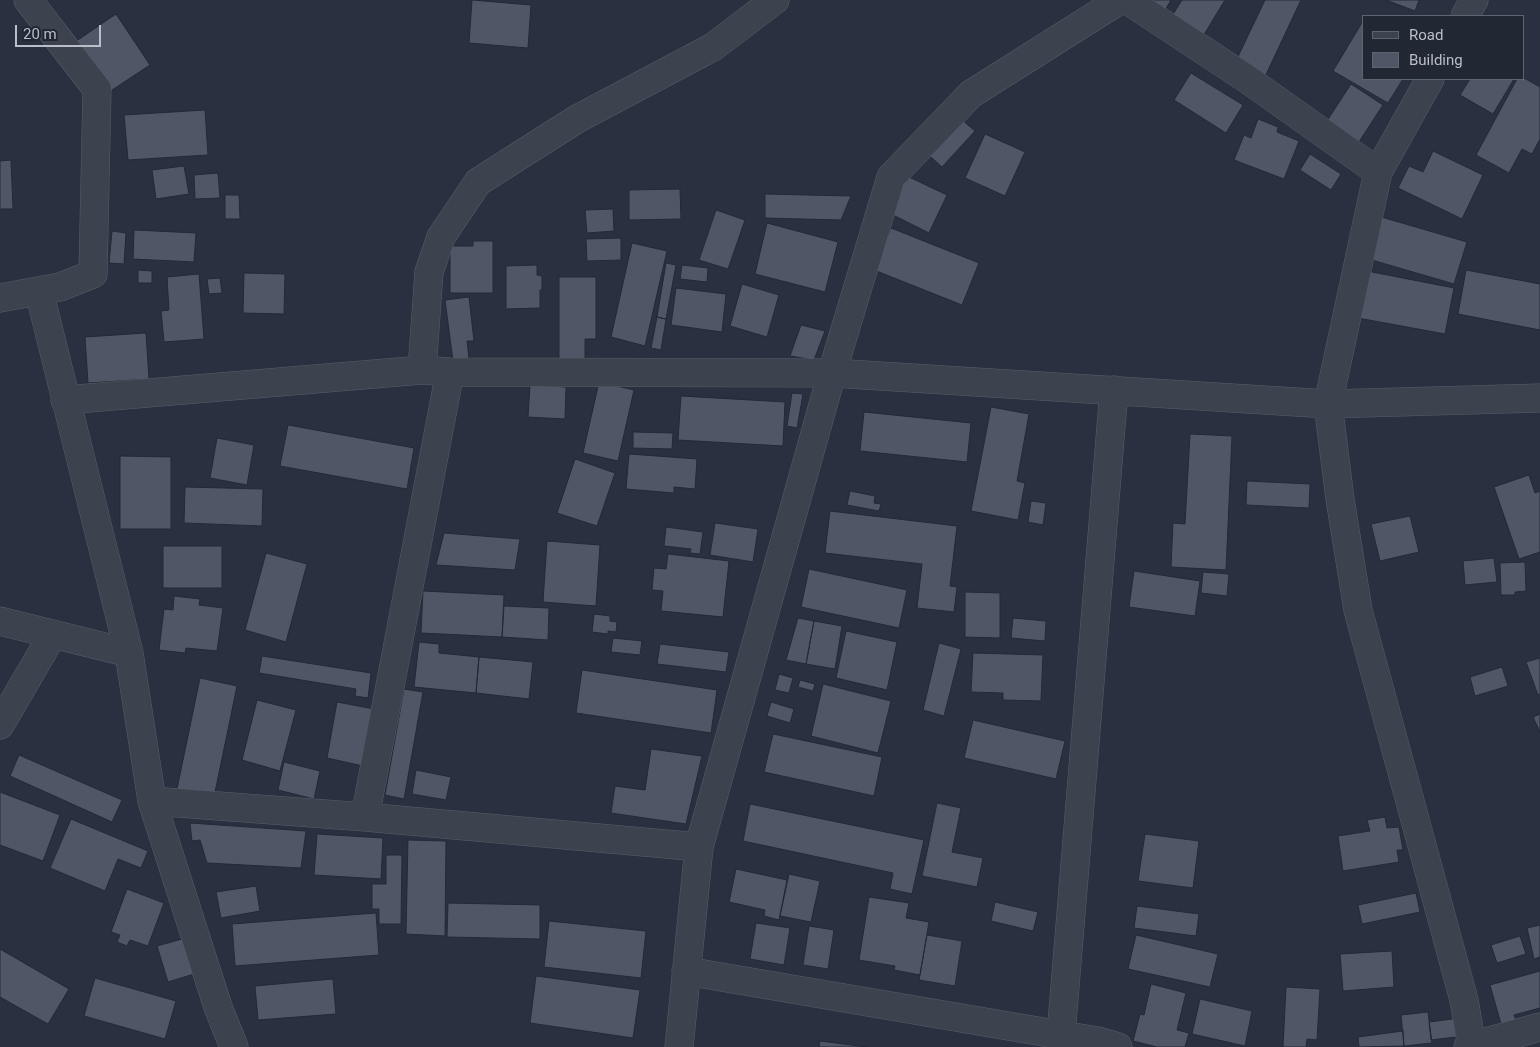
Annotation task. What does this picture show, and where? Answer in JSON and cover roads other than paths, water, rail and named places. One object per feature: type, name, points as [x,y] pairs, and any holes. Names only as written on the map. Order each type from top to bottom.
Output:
[{"type":"street","points":[[0,298],[60,287],[93,274],[97,89],[28,0]]},
{"type":"street","points":[[422,370],[429,272],[441,237],[478,182],[577,119],[713,46],[776,0]]},
{"type":"street","points":[[679,1047],[699,847],[832,373],[891,177],[971,94],[1120,0]]},
{"type":"street","points":[[1127,0],[1247,79],[1378,172]]},
{"type":"street","points":[[1466,15],[1474,0]]},
{"type":"street","points":[[1429,80],[1378,172],[1328,404],[1340,498],[1358,610],[1464,1000],[1470,1047],[1540,1027]]},
{"type":"street","points":[[39,291],[129,653],[152,801],[218,1007],[234,1047]]},
{"type":"street","points":[[65,400],[422,370],[450,372],[832,373],[1328,404],[1540,398]]},
{"type":"street","points":[[365,817],[450,372]]},
{"type":"street","points":[[1061,1035],[1114,390]]},
{"type":"street","points":[[0,621],[129,653]]},
{"type":"street","points":[[0,725],[53,634]]},
{"type":"street","points":[[152,801],[365,817],[699,847]]},
{"type":"street","points":[[686,972],[1061,1035],[1092,1044],[1118,1047]]}]
